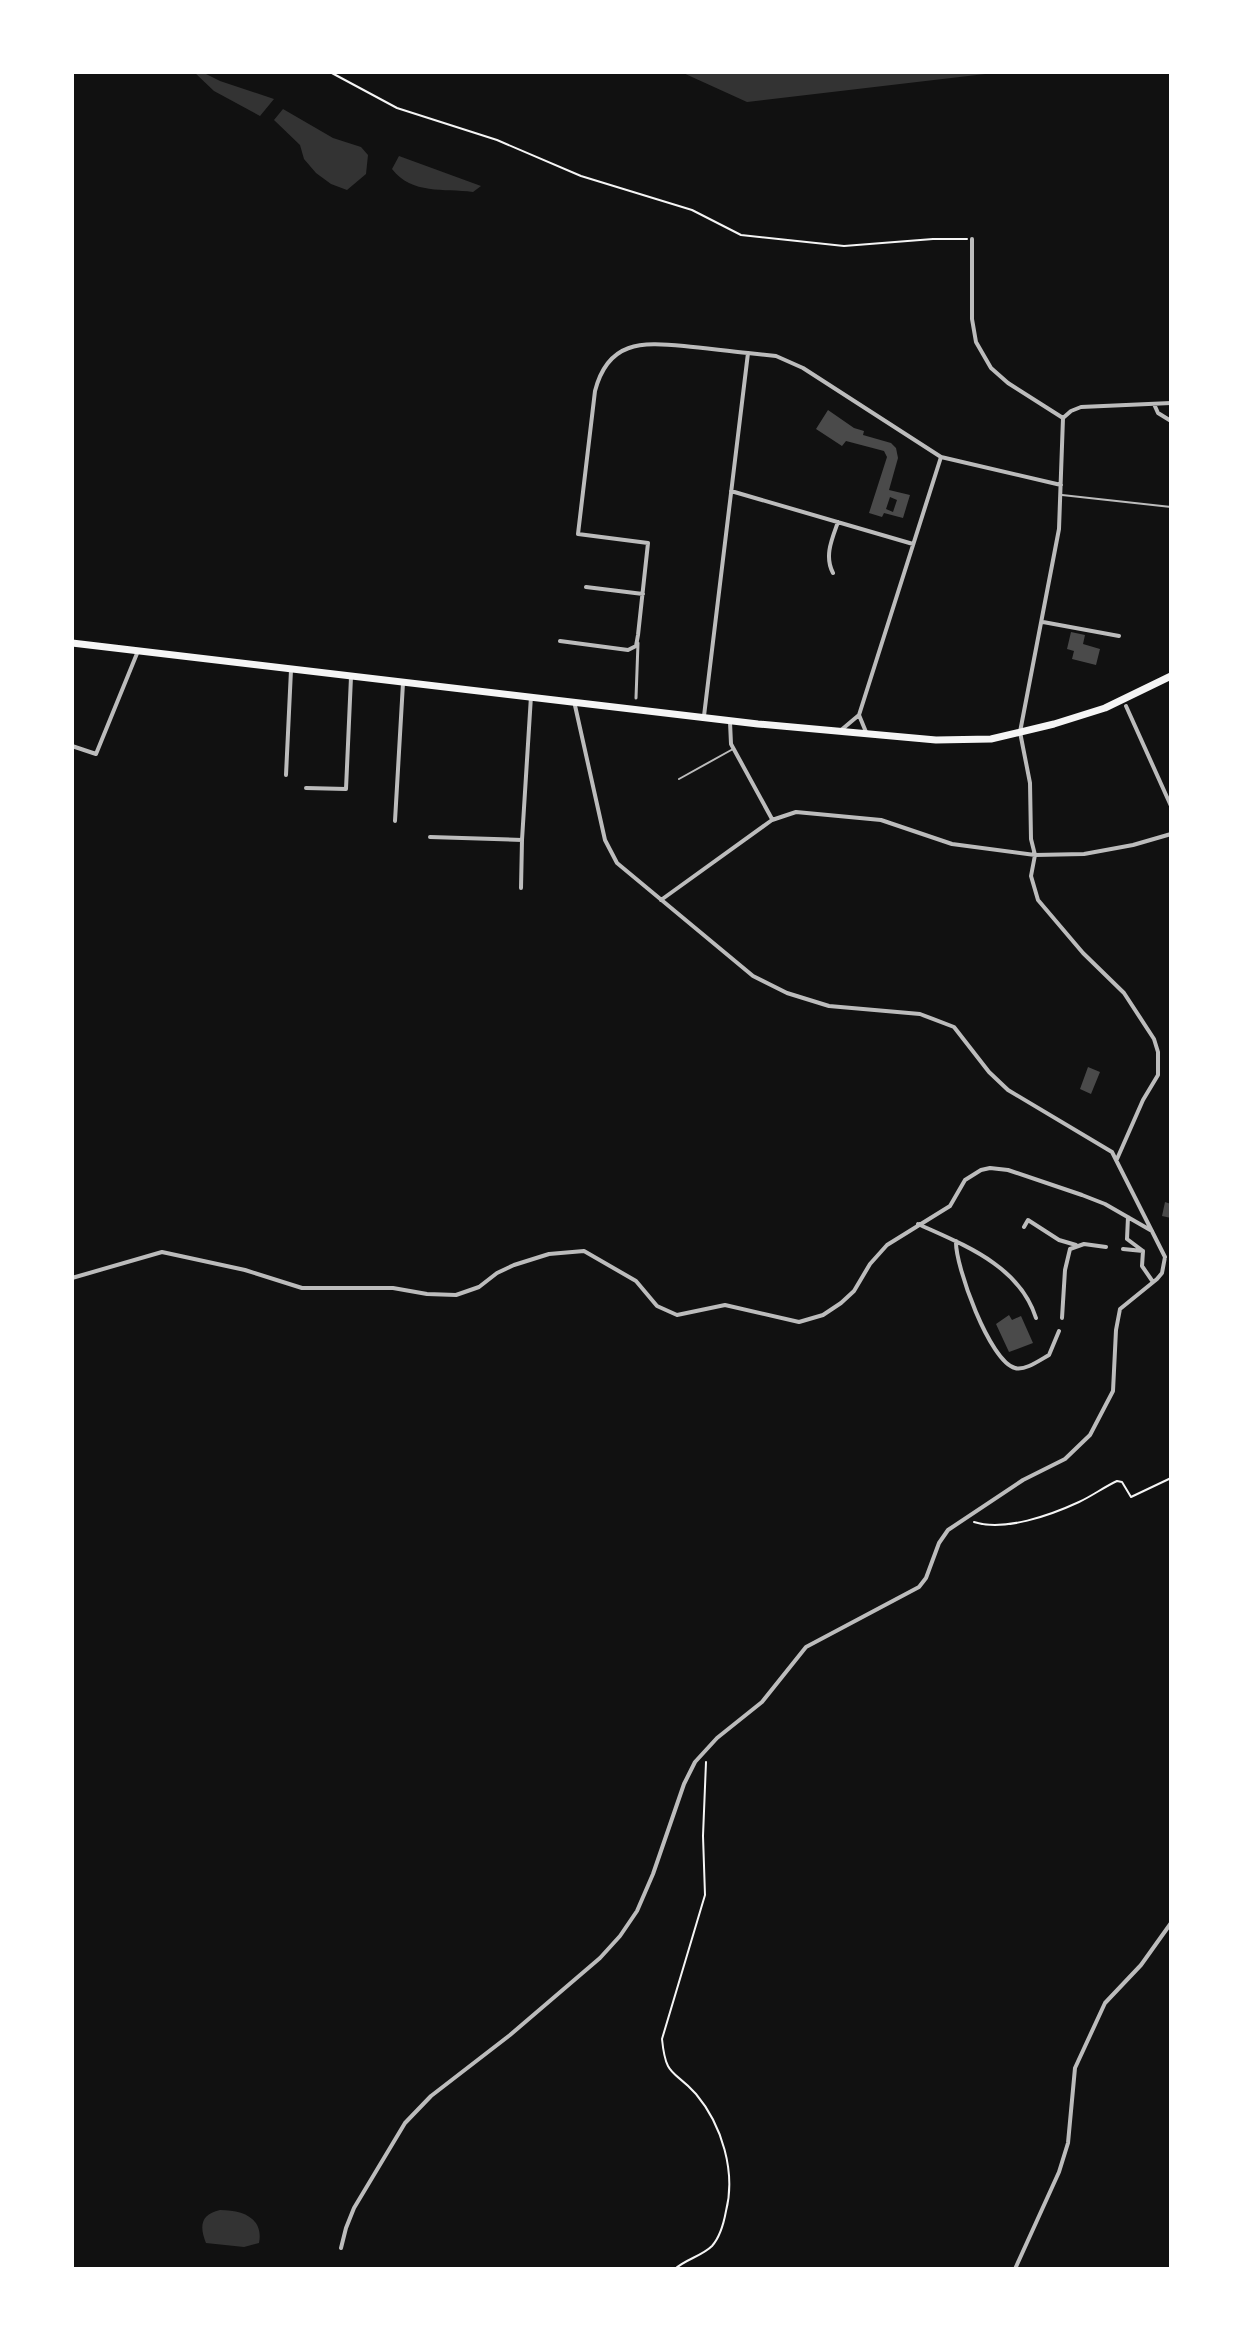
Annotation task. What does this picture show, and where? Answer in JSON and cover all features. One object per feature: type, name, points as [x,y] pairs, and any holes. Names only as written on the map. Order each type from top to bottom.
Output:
[{"type":"main road","points":[[72,643],[730,720],[936,740],[991,739],[1020,732],[1105,708],[1171,676]]},
{"type":"street","points":[[972,239],[972,319],[976,342],[991,368],[1008,383],[1063,418]]},
{"type":"street","points":[[560,641],[628,650],[636,646],[648,543],[578,534],[599,377],[607,362],[619,351],[636,344],[658,343],[776,356],[803,368],[941,457],[1061,485]]},
{"type":"street","points":[[704,716],[748,353]]},
{"type":"street","points":[[1117,1159],[1160,1065],[1154,1039],[1124,993],[1083,953],[1038,900],[1031,876],[1035,855],[1031,839],[1030,783],[1020,732],[1059,529],[1063,418],[1081,407],[1171,403]]},
{"type":"street","points":[[1154,404],[1158,413],[1171,421]]},
{"type":"street","points":[[840,731],[859,715],[941,457]]},
{"type":"street","points":[[731,491],[913,544]]},
{"type":"street","points":[[833,573],[829,553],[838,522]]},
{"type":"street","points":[[586,587],[643,594]]},
{"type":"street","points":[[1043,622],[1119,636]]},
{"type":"street","points":[[636,698],[638,635]]},
{"type":"street","points":[[72,746],[96,754],[138,651]]},
{"type":"street","points":[[286,775],[291,668]]},
{"type":"street","points":[[306,788],[346,789],[352,675]]},
{"type":"street","points":[[395,821],[403,681]]},
{"type":"street","points":[[521,888],[531,696]]},
{"type":"street","points":[[341,2248],[354,2208],[405,2123],[431,2096],[510,2035],[600,1958],[620,1936],[637,1911],[653,1874],[684,1784],[706,1749],[762,1702],[806,1647],[919,1587],[948,1530],[1032,1475],[1065,1459],[1083,1444],[1113,1391],[1120,1309],[1162,1273],[1168,1258],[1117,1159],[1104,1145],[1008,1090],[989,1072],[954,1027],[920,1014],[829,1006],[787,993],[753,976],[617,863],[605,840],[574,701]]},
{"type":"street","points":[[1126,706],[1171,806]]},
{"type":"street","points":[[859,715],[867,733]]},
{"type":"street","points":[[730,720],[731,744],[772,820]]},
{"type":"street","points":[[661,900],[772,820],[796,812],[881,820],[952,844],[1035,855],[1084,854],[1171,834]]},
{"type":"street","points":[[430,837],[522,840]]},
{"type":"street","points":[[72,1278],[162,1252],[257,1273],[302,1288],[393,1288],[456,1295],[479,1287],[514,1265],[549,1254],[584,1251],[636,1281],[657,1306],[677,1315],[725,1305],[799,1322],[823,1315],[841,1303],[854,1291],[870,1264],[887,1245],[950,1206],[965,1180],[990,1168],[1008,1170],[1073,1192],[1152,1231]]},
{"type":"street","points":[[1128,1217],[1127,1239],[1143,1251]]},
{"type":"street","points":[[1024,1227],[1028,1220],[1059,1240],[1076,1245],[1106,1247]]},
{"type":"street","points":[[918,1224],[1001,1267],[1033,1307],[1036,1318]]},
{"type":"street","points":[[956,1241],[955,1254],[982,1324],[1001,1360],[1021,1369],[1038,1361],[1049,1355],[1059,1331]]},
{"type":"street","points":[[1062,1318],[1066,1257],[1076,1245]]},
{"type":"street","points":[[1123,1249],[1143,1251]]},
{"type":"street","points":[[1143,1251],[1142,1266],[1153,1282]]},
{"type":"street","points":[[1015,2269],[1059,2172],[1068,2143],[1075,2068],[1105,2003],[1141,1965],[1171,1923]]},
{"type":"lane","points":[[1061,495],[1171,507]]},
{"type":"lane","points":[[679,779],[734,749]]},
{"type":"path","points":[[330,72],[397,108],[497,140],[581,176],[692,210],[741,235],[844,246],[972,239]]},
{"type":"path","points":[[968,1515],[978,1524],[1019,1521],[1079,1502],[1117,1481],[1122,1482],[1131,1497],[1171,1478]]},
{"type":"path","points":[[675,2269],[712,2245],[723,2223],[731,2192],[725,2149],[695,2093],[672,2074],[664,2060],[662,2039],[705,1895],[703,1836],[706,1749]]},
{"type":"shaded area","points":[[194,72],[202,72],[274,99],[260,116],[214,91]]},
{"type":"shaded area","points":[[681,72],[1002,72],[747,102]]},
{"type":"shaded area","points":[[283,109],[333,138],[361,147],[368,155],[366,174],[347,190],[331,184],[316,173],[304,159],[300,145],[274,120]]},
{"type":"shaded area","points":[[399,156],[481,186],[473,192],[419,187],[392,169]]},
{"type":"shaded area","points":[[220,2210],[243,2214],[254,2221],[260,2234],[259,2243],[244,2247],[206,2243],[203,2222],[209,2214]]},
{"type":"building","points":[[828,410],[854,428],[864,431],[863,435],[891,443],[896,448],[898,458],[889,490],[910,495],[903,518],[869,513],[887,457],[884,451],[846,441],[842,446],[816,429]],"holes":[[[890,497],[897,500],[893,512],[886,509]]]},
{"type":"building","points":[[1071,632],[1085,635],[1083,644],[1100,649],[1096,665],[1072,659],[1074,651],[1067,649]]},
{"type":"building","points":[[1088,1067],[1100,1072],[1091,1094],[1080,1089]]},
{"type":"building","points":[[1165,1202],[1171,1204],[1171,1218],[1162,1216]]},
{"type":"building","points":[[1009,1315],[1012,1320],[1021,1316],[1033,1343],[1009,1352],[996,1324]]}]
